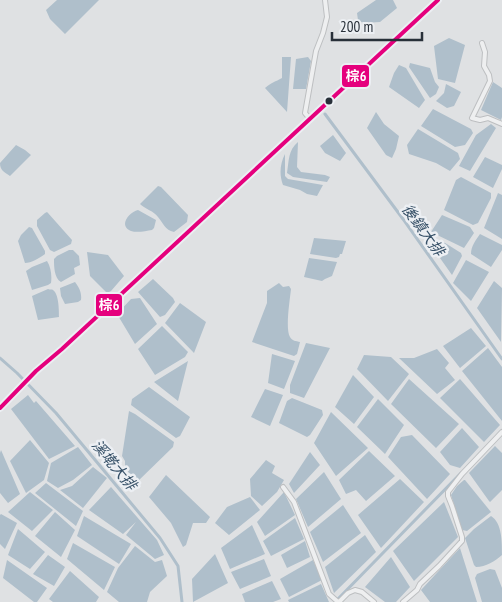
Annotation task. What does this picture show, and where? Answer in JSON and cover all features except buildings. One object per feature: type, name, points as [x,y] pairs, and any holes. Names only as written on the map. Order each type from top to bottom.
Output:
[{"type":"main road","points":[[0,408],[25,382],[438,0]]},
{"type":"street","points":[[310,119],[305,113],[316,51],[327,17],[325,0]]},
{"type":"street","points":[[482,42],[485,52],[484,66],[489,74],[490,81],[472,118],[480,120],[488,118],[502,124]]},
{"type":"street","points":[[403,602],[417,590],[420,584],[462,541],[448,492],[462,474],[502,432]]},
{"type":"street","points":[[283,487],[294,502],[329,594],[337,601],[355,590],[362,592],[374,602]]},
{"type":"water","points":[[57,0],[99,0],[65,34],[50,19],[46,10]]},
{"type":"water","points":[[376,0],[393,0],[397,8],[380,22],[363,23],[358,20],[357,13]]},
{"type":"water","points":[[449,38],[465,45],[455,83],[438,79],[434,46]]},
{"type":"water","points":[[282,57],[291,57],[287,112],[265,88],[282,78]]},
{"type":"water","points":[[308,57],[311,61],[306,89],[293,89],[296,59]]},
{"type":"water","points":[[410,63],[430,68],[439,87],[436,94],[430,98],[409,67]]},
{"type":"water","points":[[399,65],[406,68],[425,100],[419,108],[389,87]]},
{"type":"water","points":[[493,82],[502,88],[501,120],[481,110]]},
{"type":"water","points":[[446,84],[461,92],[454,106],[447,108],[436,101],[444,93]]},
{"type":"water","points":[[433,109],[471,129],[473,133],[465,145],[455,147],[421,126]]},
{"type":"water","points":[[376,112],[384,124],[399,136],[392,158],[386,155],[367,128]]},
{"type":"water","points":[[491,124],[496,128],[470,171],[459,166],[476,135]]},
{"type":"water","points":[[418,129],[458,153],[460,159],[450,171],[436,163],[409,154],[407,145]]},
{"type":"water","points":[[333,135],[346,153],[340,161],[325,153],[320,146]]},
{"type":"water","points":[[298,142],[297,167],[301,172],[330,177],[327,182],[293,177],[287,173],[291,152]]},
{"type":"water","points":[[16,145],[31,155],[10,176],[4,172],[0,163]]},
{"type":"water","points":[[285,154],[285,176],[288,179],[323,185],[317,196],[283,185],[281,169]]},
{"type":"water","points":[[485,157],[502,165],[493,188],[473,177]]},
{"type":"water","points":[[461,177],[491,193],[491,198],[478,223],[473,225],[444,210],[456,180]]},
{"type":"water","points":[[158,186],[188,215],[187,222],[174,232],[166,228],[154,213],[140,204]]},
{"type":"water","points":[[498,193],[502,195],[502,239],[484,228]]},
{"type":"water","points":[[138,210],[156,220],[152,230],[136,232],[127,229],[125,226],[126,219],[131,213]]},
{"type":"water","points":[[47,212],[72,240],[71,244],[54,252],[50,250],[37,226],[37,220]]},
{"type":"water","points":[[442,215],[470,227],[474,233],[464,248],[431,232]]},
{"type":"water","points":[[29,227],[32,228],[45,254],[25,263],[18,241]]},
{"type":"water","points":[[480,234],[502,245],[502,250],[491,267],[471,254]]},
{"type":"water","points":[[314,238],[346,241],[342,254],[336,258],[310,254]]},
{"type":"water","points":[[442,241],[461,253],[462,256],[452,275],[435,251]]},
{"type":"water","points":[[69,250],[73,250],[79,256],[80,265],[74,268],[75,274],[61,282],[56,275],[54,259]]},
{"type":"water","points":[[87,252],[108,255],[124,276],[111,291],[107,293],[90,276]]},
{"type":"water","points":[[309,258],[337,262],[332,276],[322,281],[304,277]]},
{"type":"water","points":[[466,260],[489,272],[471,301],[453,283]]},
{"type":"water","points":[[47,261],[51,272],[51,283],[32,290],[26,271]]},
{"type":"water","points":[[153,279],[175,302],[165,315],[160,317],[138,292]]},
{"type":"water","points":[[494,281],[502,288],[501,342],[477,308]]},
{"type":"water","points":[[75,282],[80,290],[81,300],[65,304],[60,288]]},
{"type":"water","points":[[279,283],[283,287],[289,286],[291,289],[288,328],[290,337],[294,341],[300,342],[297,354],[294,356],[252,342],[267,303],[267,291]]},
{"type":"water","points":[[48,289],[55,292],[59,317],[38,320],[32,296]]},
{"type":"water","points":[[140,298],[157,324],[135,344],[117,314],[131,299]]},
{"type":"water","points":[[180,303],[206,322],[194,353],[165,323]]},
{"type":"water","points":[[162,326],[188,352],[185,357],[155,375],[138,349]]},
{"type":"water","points":[[471,328],[486,346],[460,368],[443,346]]},
{"type":"water","points":[[306,343],[330,348],[304,398],[290,393],[290,385]]},
{"type":"water","points":[[488,348],[502,367],[502,421],[462,371]]},
{"type":"water","points":[[437,349],[449,363],[445,368],[455,380],[437,394],[399,358],[414,358]]},
{"type":"water","points":[[272,354],[295,361],[284,389],[268,383]]},
{"type":"water","points":[[364,355],[391,357],[409,374],[388,401],[357,369]]},
{"type":"water","points":[[188,361],[178,401],[154,382]]},
{"type":"water","points":[[353,375],[374,397],[354,424],[335,407]]},
{"type":"water","points":[[409,379],[459,424],[436,448],[391,404]]},
{"type":"water","points":[[460,379],[500,425],[484,442],[440,398]]},
{"type":"water","points":[[149,387],[190,417],[180,436],[176,438],[131,405],[132,399]]},
{"type":"water","points":[[265,389],[283,395],[270,426],[251,417]]},
{"type":"water","points":[[28,395],[34,403],[36,401],[75,446],[49,459],[11,409]]},
{"type":"water","points":[[292,398],[322,410],[323,415],[307,437],[279,423],[287,401]]},
{"type":"water","points":[[378,399],[404,425],[385,454],[357,427]]},
{"type":"water","points":[[129,411],[174,442],[173,447],[136,483],[125,467],[125,461],[122,456]]},
{"type":"water","points":[[331,412],[368,448],[336,476],[314,443]]},
{"type":"water","points":[[462,428],[479,447],[460,468],[450,465],[440,452]]},
{"type":"water","points":[[412,435],[450,474],[427,499],[388,457],[401,437]]},
{"type":"water","points":[[30,440],[49,463],[44,480],[26,493],[10,461]]},
{"type":"water","points":[[495,446],[502,453],[502,490],[490,502],[469,473]]},
{"type":"water","points":[[78,447],[92,465],[73,480],[58,488],[47,481],[51,463]]},
{"type":"water","points":[[1,450],[20,494],[8,503],[0,493]]},
{"type":"water","points":[[369,451],[395,476],[366,501],[356,490],[346,494],[339,480]]},
{"type":"water","points":[[310,452],[320,465],[294,493],[289,484]]},
{"type":"water","points":[[266,460],[275,466],[272,473],[284,480],[277,492],[262,506],[251,496],[250,479]]},
{"type":"water","points":[[93,467],[107,478],[83,508],[60,490],[72,486]]},
{"type":"water","points":[[324,472],[341,499],[308,527],[296,499]]},
{"type":"water","points":[[166,475],[210,517],[206,523],[193,523],[186,545],[183,547],[171,523],[149,497]]},
{"type":"water","points":[[400,479],[424,502],[381,548],[358,515]]},
{"type":"water","points":[[464,480],[491,512],[467,531],[462,530],[451,495]]},
{"type":"water","points":[[46,483],[83,511],[76,526],[35,493]]},
{"type":"water","points":[[111,487],[157,540],[164,555],[155,559],[126,535],[136,522],[123,534],[89,510]]},
{"type":"water","points":[[30,492],[53,510],[32,531],[8,512]]},
{"type":"water","points":[[284,492],[295,515],[265,536],[257,522]]},
{"type":"water","points":[[250,497],[260,510],[229,535],[215,523],[227,507]]},
{"type":"water","points":[[444,502],[458,537],[414,581],[393,551]]},
{"type":"water","points":[[343,505],[361,533],[323,562],[310,532]]},
{"type":"water","points":[[55,512],[75,530],[61,557],[35,536]]},
{"type":"water","points":[[1,514],[17,523],[5,549],[0,544]]},
{"type":"water","points":[[84,516],[131,544],[119,564],[77,536]]},
{"type":"water","points":[[491,516],[495,519],[499,528],[502,555],[490,563],[476,567],[465,538]]},
{"type":"water","points":[[295,518],[304,539],[271,556],[263,541]]},
{"type":"water","points":[[252,525],[265,554],[230,569],[221,548]]},
{"type":"water","points":[[18,529],[45,552],[30,569],[8,555]]},
{"type":"water","points":[[365,535],[376,552],[334,593],[325,567]]},
{"type":"water","points":[[305,541],[310,557],[287,568],[281,555]]},
{"type":"water","points":[[73,543],[115,567],[104,590],[67,559]]},
{"type":"water","points":[[135,546],[155,562],[162,560],[167,576],[150,592],[147,602],[119,602],[107,592],[118,568]]},
{"type":"water","points":[[460,548],[477,602],[430,602],[421,590]]},
{"type":"water","points":[[215,554],[228,583],[193,602],[192,579]]},
{"type":"water","points":[[48,555],[65,567],[54,586],[33,574]]},
{"type":"water","points":[[391,557],[410,587],[396,602],[385,602],[365,587]]},
{"type":"water","points":[[264,559],[271,576],[240,589],[231,572]]},
{"type":"water","points":[[7,560],[47,588],[37,602],[34,602],[3,578]]},
{"type":"water","points":[[313,560],[322,580],[289,597],[280,579]]},
{"type":"water","points":[[490,569],[495,570],[502,588],[502,602],[482,602],[475,578],[477,574]]},
{"type":"water","points":[[70,571],[99,597],[96,602],[53,602],[49,599]]},
{"type":"water","points":[[272,581],[281,599],[273,602],[245,602],[242,594]]},
{"type":"water","points":[[321,584],[329,602],[289,602],[288,600]]},
{"type":"waterway","name":"後鎮大排","points":[[325,114],[403,219],[502,359]]},
{"type":"waterway","name":"溪墘大排","points":[[0,358],[56,413],[160,538],[178,566],[182,602]]},
{"type":"waterway","points":[[336,601],[461,473]]},
{"type":"transit line","name":"棕6","points":[[0,408],[36,371],[438,0]]}]
